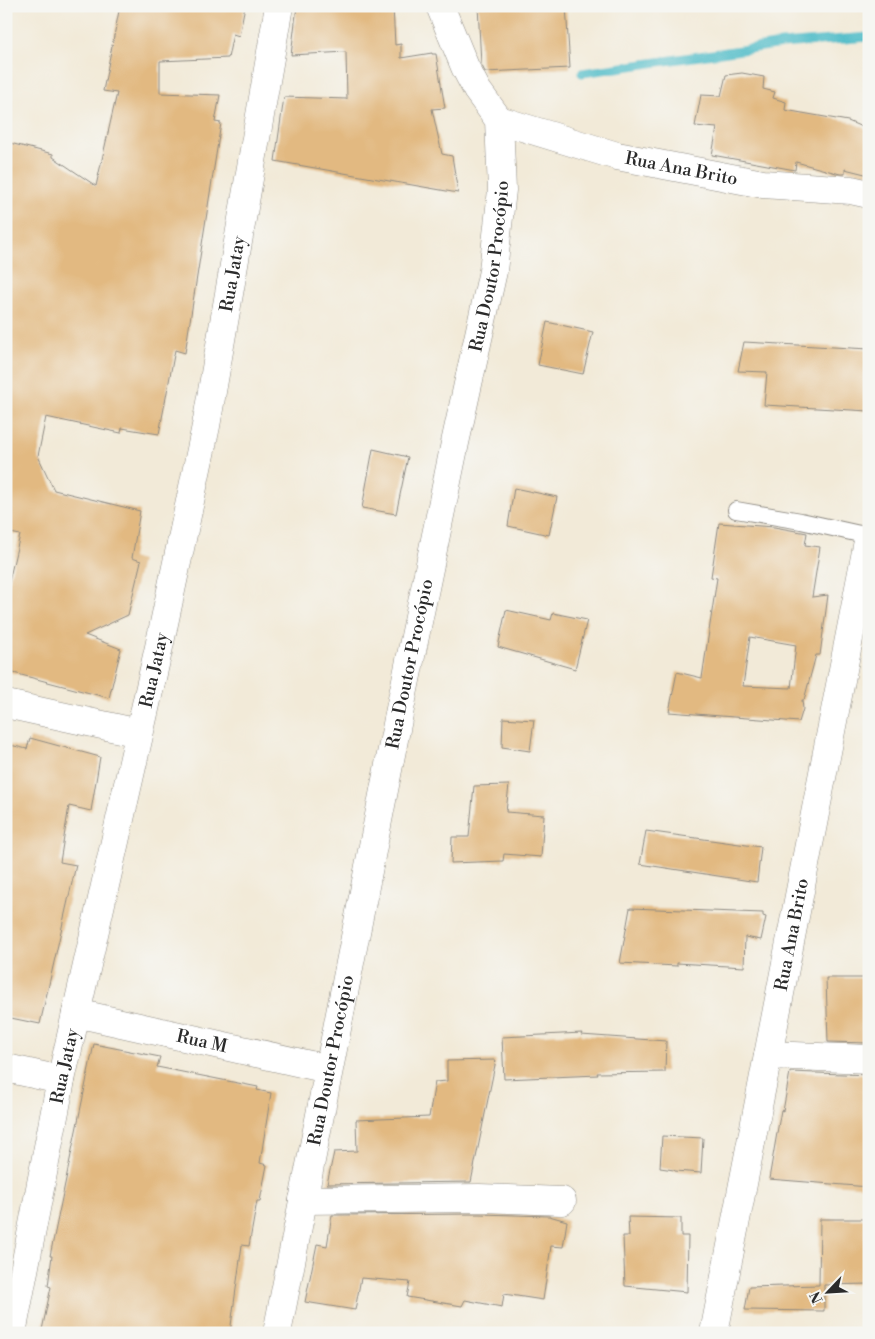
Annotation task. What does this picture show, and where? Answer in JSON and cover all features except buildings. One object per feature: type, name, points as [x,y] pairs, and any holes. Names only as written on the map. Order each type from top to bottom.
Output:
[{"type":"street","name":"Rua Jatay","points":[[12,1333],[76,1013],[206,426],[278,6]]},
{"type":"street","points":[[440,6],[464,67],[477,90],[499,120]]},
{"type":"street","name":"Rua Ana Brito","points":[[499,120],[617,156],[763,184],[851,190],[869,194]]},
{"type":"street","name":"Rua Doutor Procópio","points":[[277,1333],[400,709],[493,271],[502,190],[499,120]]},
{"type":"street","name":"Rua Ana Brito","points":[[714,1333],[869,536]]},
{"type":"street","points":[[6,704],[139,733]]},
{"type":"street","name":"Rua M","points":[[76,1013],[328,1069]]},
{"type":"street","points":[[768,1055],[869,1060]]},
{"type":"street","points":[[6,1068],[62,1080]]},
{"type":"street","points":[[303,1200],[478,1198],[562,1201]]},
{"type":"lane","points":[[736,510],[801,521],[869,536]]},
{"type":"waterway","points":[[582,73],[782,44],[869,37]]}]
